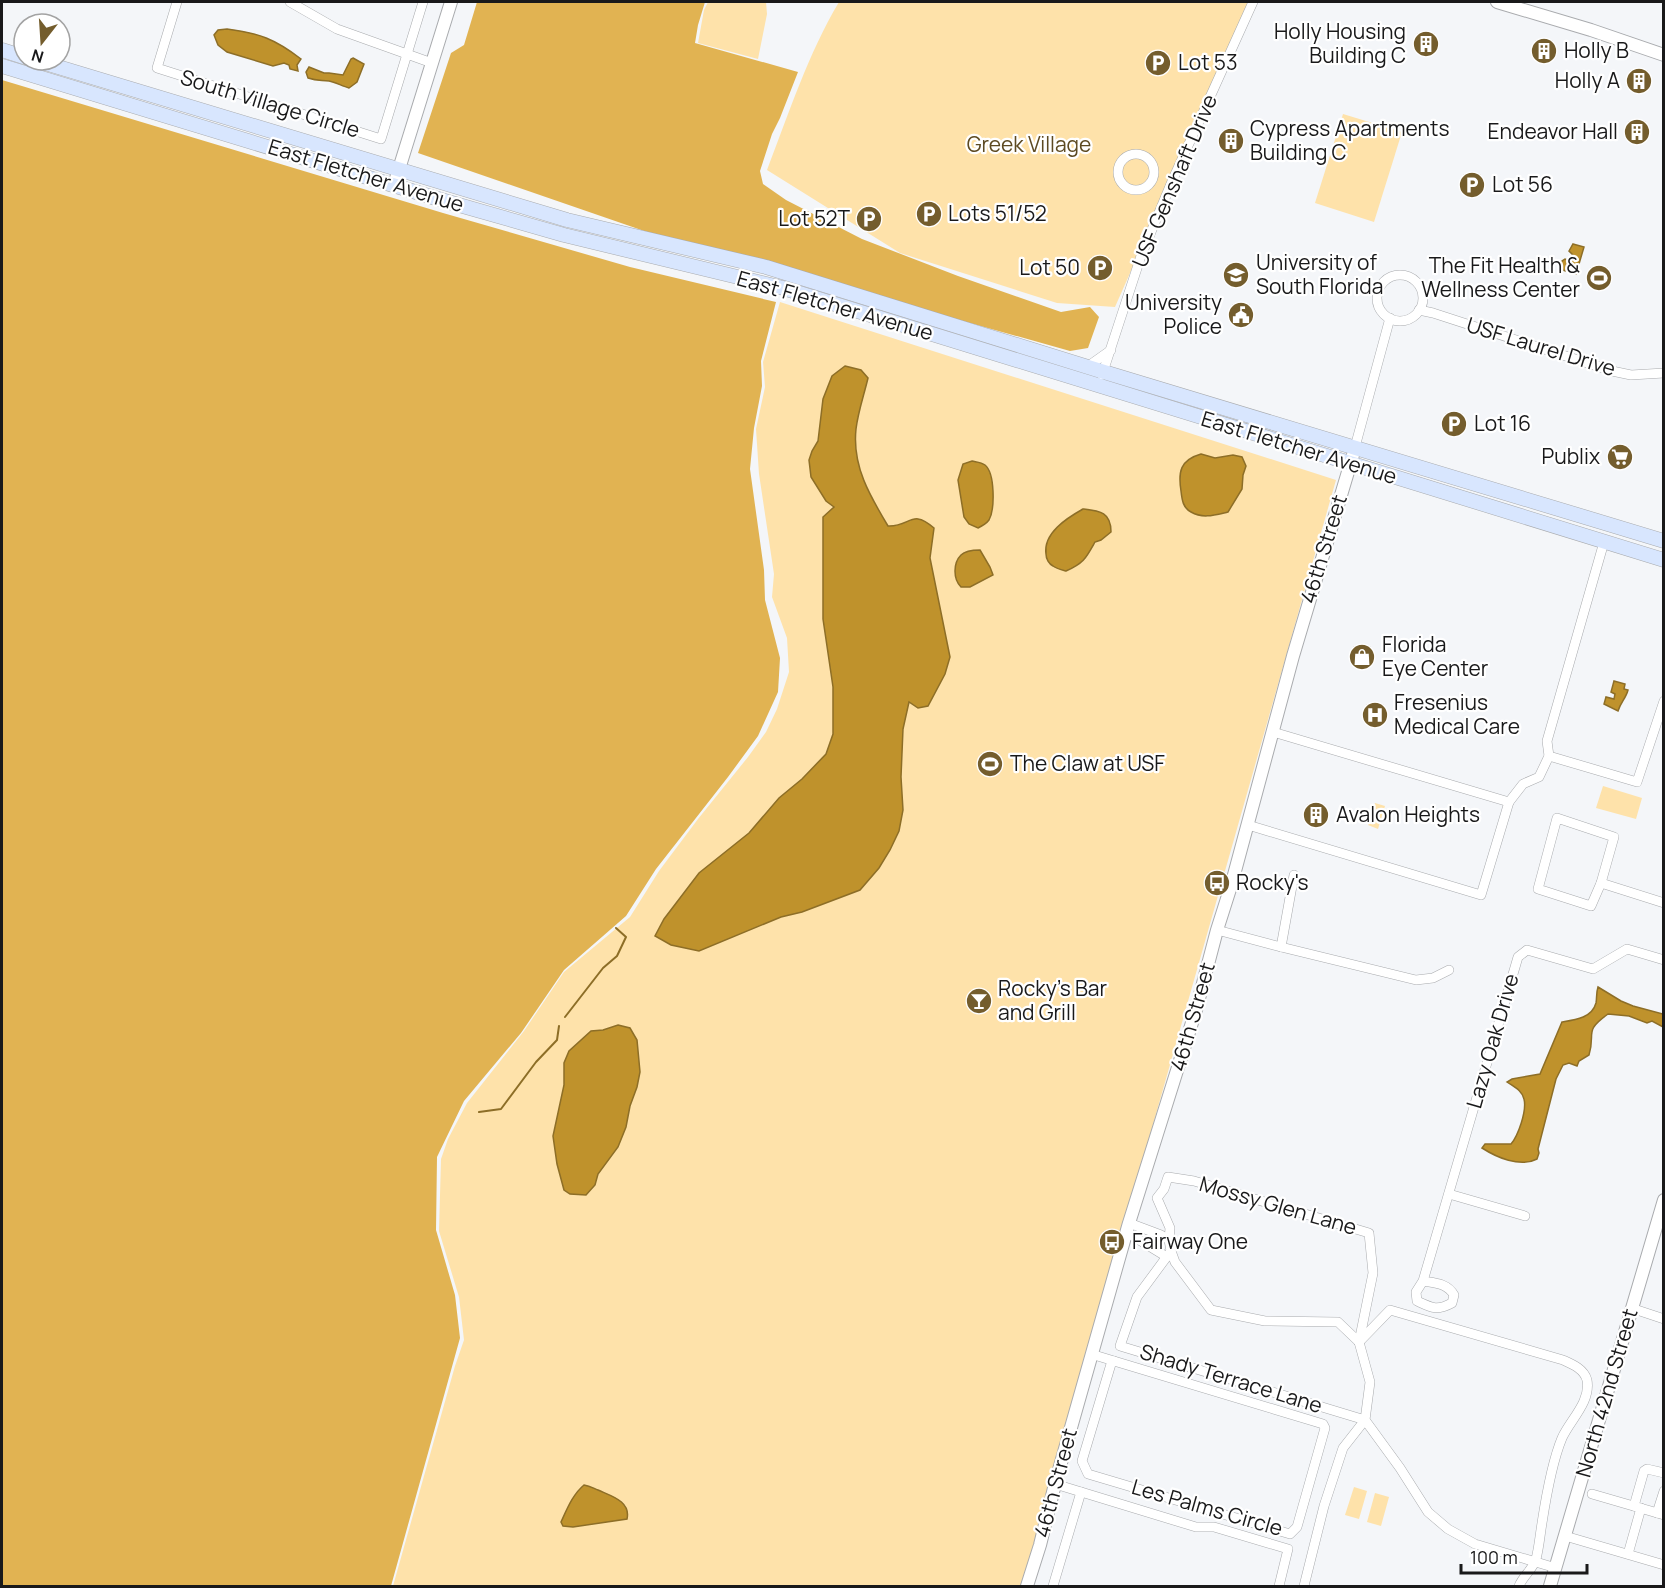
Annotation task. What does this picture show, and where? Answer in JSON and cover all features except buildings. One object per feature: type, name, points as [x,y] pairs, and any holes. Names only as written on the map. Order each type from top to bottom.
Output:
[{"type":"main road","name":"East Fletcher Avenue","points":[[2,66],[564,235],[783,288],[1664,560]]},
{"type":"main road","name":"East Fletcher Avenue","points":[[72,71],[567,220],[766,267],[1087,367],[1106,368],[1664,541]]},
{"type":"main road","points":[[1604,542],[1617,537],[1638,543],[1664,546]]},
{"type":"street","name":"South Village Circle","points":[[177,2],[157,68],[381,139],[423,2]]},
{"type":"street","points":[[290,2],[337,29],[432,63]]},
{"type":"street","points":[[394,185],[451,2]]},
{"type":"street","name":"USF Genshaft Drive","points":[[1097,385],[1106,368],[1141,256],[1170,185],[1254,2]]},
{"type":"street","points":[[1497,2],[1664,55]]},
{"type":"street","points":[[1591,30],[1664,48]]},
{"type":"street","points":[[1139,154],[1146,157],[1152,164],[1153,179],[1142,190],[1130,190],[1120,182],[1118,167],[1121,161],[1129,155],[1139,154]]},
{"type":"street","points":[[1153,179],[1170,185]]},
{"type":"street","points":[[1391,277],[1412,278],[1422,290],[1423,298],[1419,310],[1413,317],[1405,320],[1398,321],[1390,318],[1384,314],[1378,301],[1380,287],[1391,277]]},
{"type":"street","name":"USF Laurel Drive","points":[[1419,310],[1611,371],[1631,375],[1664,373]]},
{"type":"street","points":[[1355,447],[1390,318]]},
{"type":"street","points":[[1087,367],[1111,350]]},
{"type":"street","name":"46th Street","points":[[1027,1587],[1128,1227],[1232,886],[1293,656],[1355,447]]},
{"type":"street","points":[[1248,825],[1481,896],[1509,802],[1522,784],[1539,777],[1549,756],[1548,741],[1604,542]]},
{"type":"street","points":[[1549,756],[1638,782],[1664,700]]},
{"type":"street","points":[[1273,732],[1509,802]]},
{"type":"street","points":[[1557,818],[1614,837],[1601,883],[1591,906],[1538,889],[1557,818]]},
{"type":"street","points":[[1281,947],[1294,875]]},
{"type":"street","points":[[1601,883],[1664,903]]},
{"type":"street","points":[[1217,930],[1416,980],[1433,978],[1449,970]]},
{"type":"street","name":"Lazy Oak Drive","points":[[1423,1281],[1518,957],[1527,951],[1593,969],[1627,949],[1664,960]]},
{"type":"street","name":"Mossy Glen Lane","points":[[1167,1256],[1170,1228],[1157,1198],[1164,1189],[1168,1177],[1194,1181],[1369,1233],[1372,1273],[1359,1341]]},
{"type":"street","points":[[1449,1194],[1525,1216]]},
{"type":"street","name":"North 42nd Street","points":[[1550,1587],[1664,1200]]},
{"type":"street","points":[[1128,1227],[1161,1235],[1169,1240]]},
{"type":"street","points":[[1128,1227],[1175,1262],[1211,1310],[1265,1321],[1338,1322],[1359,1341],[1370,1382],[1365,1420],[1343,1448],[1324,1506],[1304,1587]]},
{"type":"street","name":"Shady Terrace Lane","points":[[1167,1256],[1137,1297],[1120,1346],[1365,1420]]},
{"type":"street","points":[[1631,1308],[1664,1319]]},
{"type":"street","points":[[1359,1341],[1390,1310],[1563,1360],[1577,1366],[1587,1378],[1587,1393],[1562,1439],[1547,1493],[1536,1561],[1522,1579],[1520,1587]]},
{"type":"street","name":"Les Palms Circle","points":[[1091,1354],[1323,1424],[1325,1428],[1296,1527],[1290,1534],[1088,1474],[1082,1461],[1111,1364],[1114,1361]]},
{"type":"street","points":[[1365,1420],[1428,1512],[1448,1529],[1475,1544],[1556,1568]]},
{"type":"street","points":[[1071,1426],[1091,1432]]},
{"type":"street","points":[[1628,1554],[1644,1470],[1664,1473]]},
{"type":"street","points":[[1055,1484],[1196,1527],[1214,1527],[1288,1549]]},
{"type":"street","points":[[1592,1494],[1660,1514],[1664,1491]]},
{"type":"street","points":[[1053,1587],[1081,1492]]},
{"type":"street","points":[[1279,1587],[1290,1534]]},
{"type":"street","points":[[1565,1536],[1664,1564]]},
{"type":"green space","points":[[708,2],[766,2],[767,14],[758,59],[698,43],[704,10]]},
{"type":"green space","name":"Greek Village","points":[[839,2],[1250,2],[1115,307],[1057,303],[900,253],[767,170],[808,63]]},
{"type":"green space","points":[[1343,114],[1402,132],[1374,222],[1315,203]]},
{"type":"green space","points":[[780,302],[1336,480],[1022,1586],[393,1586],[464,1340],[459,1297],[439,1231],[441,1159],[448,1139],[467,1103],[524,1031],[564,972],[630,917],[659,871],[748,757],[766,732],[777,709],[789,672],[787,638],[772,597],[774,574],[759,474],[756,429],[765,387],[763,362]]},
{"type":"green space","points":[[1603,786],[1642,798],[1636,819],[1596,808]]},
{"type":"green space","points":[[1375,803],[1385,806],[1378,829],[1368,825]]},
{"type":"green space","points":[[1354,1487],[1367,1491],[1359,1519],[1345,1515]]},
{"type":"green space","points":[[1375,1493],[1389,1497],[1381,1526],[1367,1522]]},
{"type":"shaded area","points":[[477,2],[705,2],[695,43],[798,72],[772,134],[760,171],[763,184],[786,200],[862,239],[958,276],[1061,312],[1090,307],[1099,317],[1088,348],[1070,351],[650,233],[418,153],[451,53],[464,45]]},
{"type":"shaded area","points":[[227,29],[258,35],[283,46],[301,59],[297,65],[298,71],[290,69],[289,65],[284,63],[273,66],[227,52],[218,45],[214,35],[218,30]]},
{"type":"shaded area","points":[[353,58],[364,64],[357,82],[349,88],[308,78],[306,72],[309,67],[324,73],[343,75]]},
{"type":"shaded area","points":[[2,80],[630,267],[776,302],[761,361],[762,386],[754,428],[750,469],[764,570],[765,600],[780,658],[778,692],[758,736],[656,869],[626,916],[564,970],[521,1033],[464,1101],[437,1157],[436,1230],[455,1295],[460,1338],[391,1586],[2,1586]]},
{"type":"shaded area","points":[[1573,244],[1584,247],[1576,274],[1559,269],[1562,261],[1565,259],[1571,261],[1573,258],[1569,251]]},
{"type":"shaded area","points":[[845,366],[861,370],[868,378],[858,416],[855,443],[864,480],[875,503],[888,526],[920,519],[934,528],[930,558],[950,657],[945,674],[928,706],[918,708],[909,702],[903,729],[901,777],[903,810],[899,831],[879,868],[860,890],[802,912],[781,917],[699,951],[671,945],[655,936],[664,919],[699,873],[749,833],[779,798],[802,779],[826,754],[833,734],[833,687],[823,619],[823,517],[834,507],[826,501],[811,477],[809,460],[818,441],[823,399],[832,376]]},
{"type":"shaded area","points":[[1201,454],[1215,458],[1233,455],[1242,457],[1246,466],[1242,489],[1228,512],[1209,516],[1200,515],[1188,510],[1183,503],[1180,473],[1185,463]]},
{"type":"shaded area","points":[[972,461],[985,465],[988,469],[993,491],[989,520],[978,528],[969,524],[964,517],[958,480],[963,464]]},
{"type":"shaded area","points":[[1083,509],[1107,516],[1111,532],[1095,542],[1081,563],[1066,571],[1058,569],[1050,564],[1047,558],[1048,539],[1057,527]]},
{"type":"shaded area","points":[[980,550],[993,575],[970,587],[961,587],[955,575],[958,558],[965,552]]},
{"type":"shaded area","points":[[1614,681],[1625,684],[1624,689],[1628,690],[1618,711],[1604,704],[1606,697],[1614,699],[1615,694],[1611,692]]},
{"type":"shaded area","points":[[1598,987],[1633,1006],[1663,1014],[1663,1027],[1652,1021],[1647,1023],[1629,1016],[1608,1014],[1593,1029],[1589,1055],[1579,1061],[1577,1066],[1569,1063],[1563,1065],[1556,1079],[1537,1159],[1516,1162],[1501,1158],[1482,1148],[1485,1144],[1511,1144],[1521,1123],[1525,1104],[1521,1093],[1507,1082],[1540,1074],[1562,1022],[1591,1012],[1596,1003]]},
{"type":"shaded area","points":[[618,1025],[630,1028],[637,1040],[640,1072],[626,1127],[618,1147],[598,1174],[595,1185],[586,1195],[570,1194],[564,1190],[553,1136],[564,1085],[564,1063],[569,1051],[591,1031]]},
{"type":"shaded area","points":[[584,1485],[623,1503],[627,1519],[573,1527],[563,1526],[561,1522],[568,1507]]},
{"type":"waterway","points":[[565,1017],[603,968],[617,956],[626,937],[616,928]]},
{"type":"waterway","points":[[479,1112],[501,1109],[536,1062],[557,1040],[559,1026]]},
{"type":"place","name":"Holly Housing Building C","points":[[1426,44]]},
{"type":"place","name":"Holly B","points":[[1544,51]]},
{"type":"place","name":"Lot 53","points":[[1158,63]]},
{"type":"place","name":"Holly A","points":[[1639,81]]},
{"type":"place","name":"Endeavor Hall","points":[[1637,132]]},
{"type":"place","name":"Cypress Apartments Building C","points":[[1231,141]]},
{"type":"place","name":"Lot 56","points":[[1472,185]]},
{"type":"place","name":"Lots 51/52","points":[[929,214]]},
{"type":"place","name":"Lot 52T","points":[[869,219]]},
{"type":"place","name":"Lot 50","points":[[1100,268]]},
{"type":"place","name":"University of South Florida","points":[[1236,275]]},
{"type":"place","name":"The Fit Health & Wellness Center","points":[[1599,278]]},
{"type":"place","name":"University Police","points":[[1241,315]]},
{"type":"place","name":"Lot 16","points":[[1454,424]]},
{"type":"place","name":"Publix","points":[[1620,457]]},
{"type":"place","name":"Florida Eye Center","points":[[1362,657]]},
{"type":"place","name":"Fresenius Medical Care","points":[[1375,715]]},
{"type":"place","name":"The Claw at USF","points":[[990,764]]},
{"type":"place","name":"Avalon Heights","points":[[1316,815]]},
{"type":"place","name":"Rocky's","points":[[1217,883]]},
{"type":"place","name":"Rocky's Bar and Grill","points":[[979,1001]]},
{"type":"place","name":"Fairway One","points":[[1112,1242]]}]
